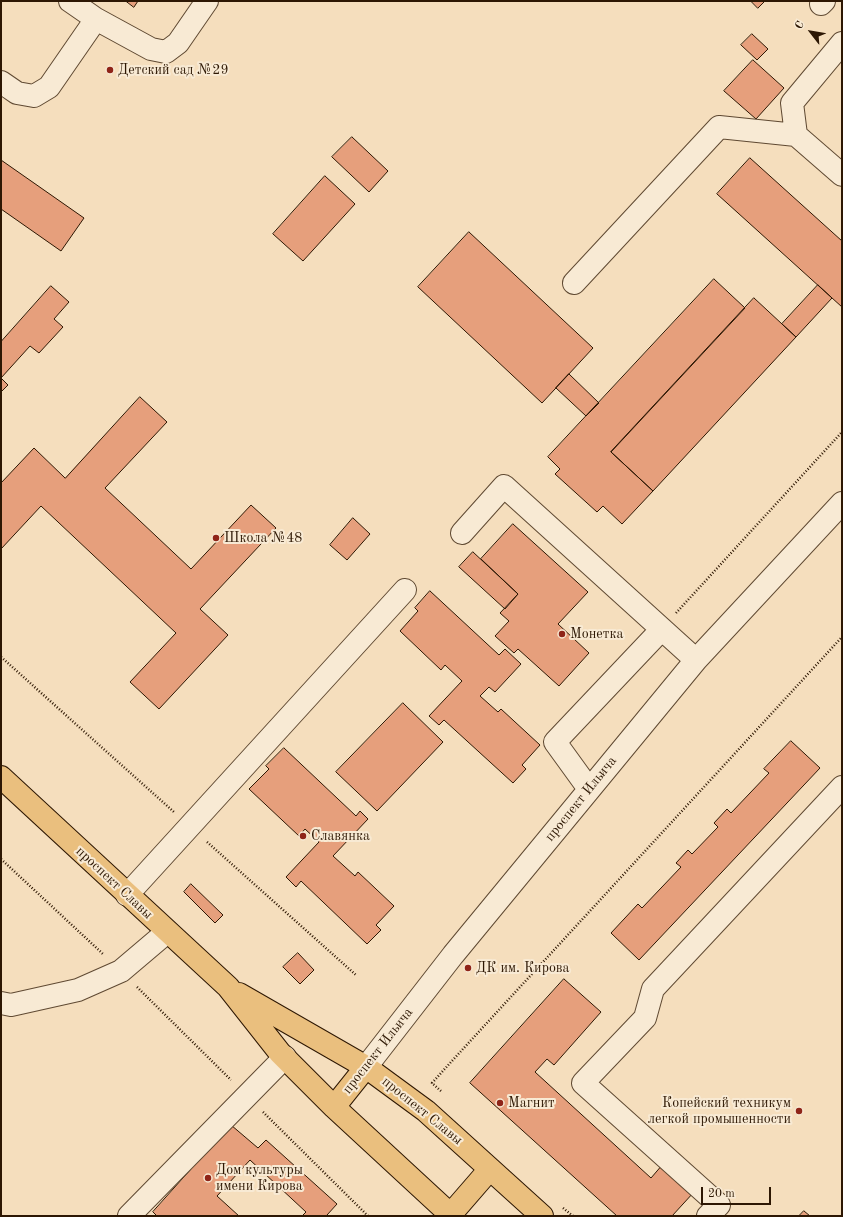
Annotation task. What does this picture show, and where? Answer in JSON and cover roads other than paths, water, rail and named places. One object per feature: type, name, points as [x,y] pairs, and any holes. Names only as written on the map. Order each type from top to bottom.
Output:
[{"type":"main road","name":"проспект Славы","points":[[1,777],[228,987],[285,1057],[334,1107],[451,1215]]},
{"type":"main road","name":"проспект Славы","points":[[228,987],[366,1067],[426,1111],[542,1216]]},
{"type":"main road","name":"проспект Ильича","points":[[334,1107],[366,1067]]},
{"type":"main road","points":[[451,1215],[490,1169]]},
{"type":"street","points":[[70,1],[96,19],[151,49],[166,52],[178,43],[207,1]]},
{"type":"street","points":[[1,82],[16,92],[34,96],[49,87],[96,19]]},
{"type":"street","points":[[796,135],[792,103],[842,43]]},
{"type":"street","points":[[574,283],[719,127],[796,135],[842,175]]},
{"type":"street","points":[[462,533],[504,486],[696,660]]},
{"type":"street","name":"проспект Ильича","points":[[366,1067],[424,991],[696,660],[842,502]]},
{"type":"street","points":[[127,895],[405,590]]},
{"type":"street","points":[[589,789],[555,742],[662,629]]},
{"type":"street","points":[[708,1216],[719,1204],[583,1083],[645,1018],[654,989],[842,787]]},
{"type":"street","points":[[1,1003],[11,1005],[78,990],[121,971],[167,932]]},
{"type":"street","points":[[129,1216],[285,1057]]},
{"type":"place","name":"Детский сад №29","points":[[110,70]]},
{"type":"place","name":"Школа №48","points":[[216,538]]},
{"type":"place","name":"Монетка","points":[[562,634]]},
{"type":"place","name":"Славянка","points":[[303,836]]},
{"type":"place","name":"ДК им. Кирова","points":[[468,968]]},
{"type":"place","name":"Магнит","points":[[500,1103]]},
{"type":"place","name":"Копейский техникум легкой промышенности","points":[[799,1111]]},
{"type":"place","name":"Дом культуры имени Кирова","points":[[208,1178]]}]
